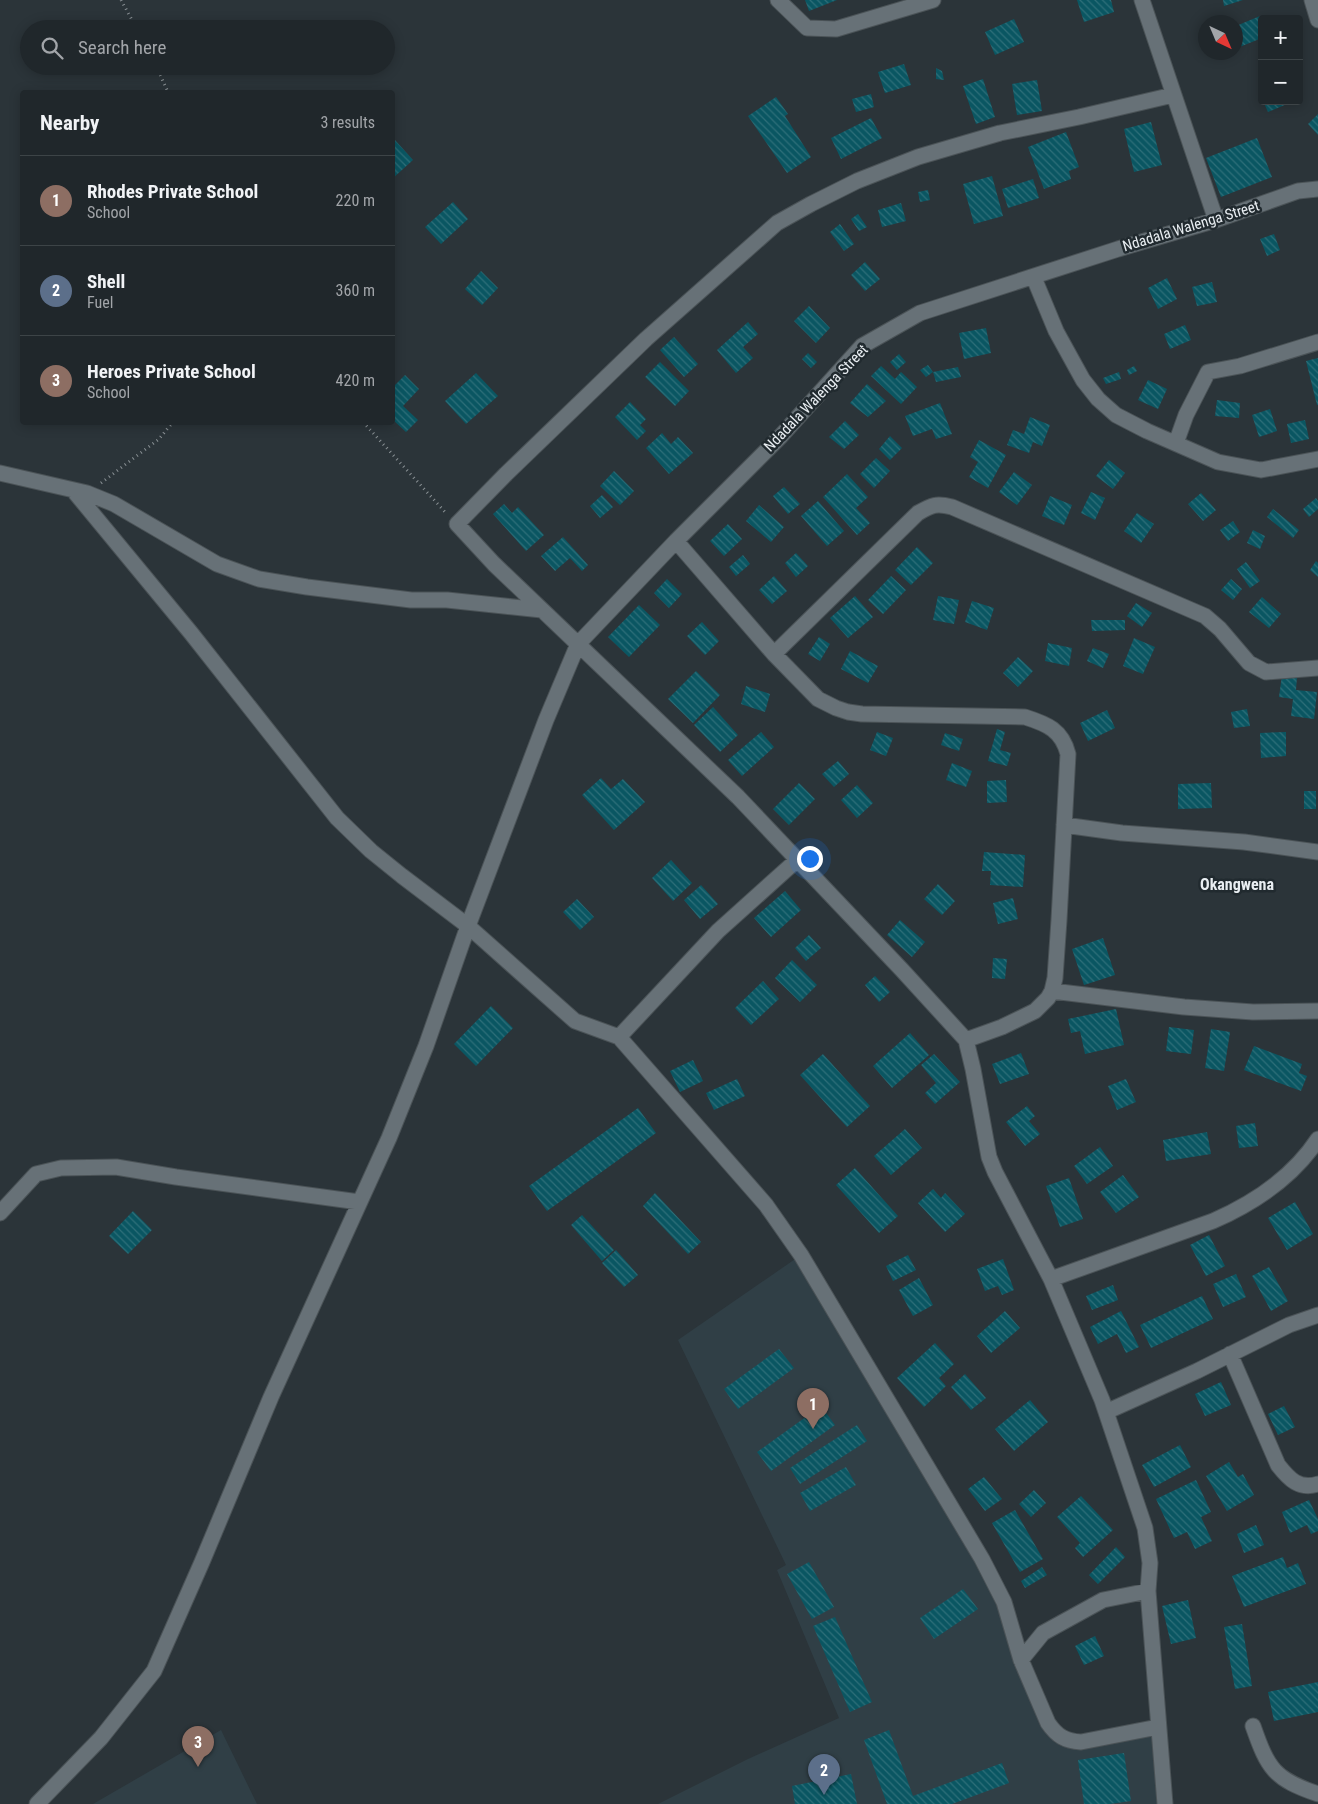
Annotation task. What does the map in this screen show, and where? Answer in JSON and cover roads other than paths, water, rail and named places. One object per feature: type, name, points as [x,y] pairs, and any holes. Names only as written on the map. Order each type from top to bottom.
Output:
[{"type":"street","points":[[778,0],[807,28],[836,29],[926,1]]},
{"type":"street","points":[[1142,0],[1216,220]]},
{"type":"street","points":[[1312,0],[1318,20]]},
{"type":"street","points":[[1165,1804],[1148,1591],[1150,1563],[1145,1528],[1106,1412],[1051,1279],[989,1157],[966,1040],[738,797],[494,564],[457,524],[646,339],[777,224],[811,204],[858,181],[918,156],[1000,132],[1079,117],[1173,95]]},
{"type":"street","name":"Ndadala Walenga Street","points":[[578,644],[676,541],[780,437],[862,346],[920,313],[1034,278],[1118,249],[1216,220],[1298,191],[1318,189]]},
{"type":"street","points":[[1034,278],[1056,331],[1083,380],[1098,399],[1116,415],[1147,431],[1218,462],[1262,470],[1318,459]]},
{"type":"street","points":[[1176,443],[1186,415],[1208,372],[1240,366],[1318,342]]},
{"type":"street","points":[[0,473],[80,492],[114,504],[217,564],[259,578],[307,587],[411,600],[447,600],[542,610]]},
{"type":"street","points":[[80,492],[337,818],[384,861],[468,926],[575,1021],[619,1037],[766,1205],[801,1255],[982,1559],[1004,1602],[1021,1660],[1048,1723],[1061,1738],[1081,1742],[1158,1726]]},
{"type":"street","points":[[774,654],[918,513],[940,504],[952,507],[1205,616],[1220,629],[1249,663],[1266,672],[1318,668]]},
{"type":"street","points":[[676,541],[774,654],[818,699],[848,712],[1025,717],[1044,723],[1057,732],[1065,743],[1068,754],[1059,920],[1055,978],[1052,991],[1035,1011],[1002,1027],[966,1040]]},
{"type":"street","points":[[37,1804],[101,1738],[154,1671],[271,1397],[389,1138],[426,1046],[468,926],[546,720],[578,644]]},
{"type":"street","points":[[1064,825],[1122,833],[1244,842],[1318,852]]},
{"type":"street","points":[[619,1037],[718,931],[798,860]]},
{"type":"street","points":[[1052,991],[1184,1008],[1253,1012],[1318,1011]]},
{"type":"street","points":[[1051,1279],[1213,1221],[1238,1210],[1286,1176],[1305,1157],[1318,1139]]},
{"type":"street","points":[[0,1213],[36,1174],[61,1168],[116,1166],[176,1177],[359,1202]]},
{"type":"street","points":[[1106,1412],[1197,1371],[1289,1325],[1318,1315]]},
{"type":"street","points":[[1230,1354],[1278,1465],[1290,1480],[1300,1485],[1318,1484]]},
{"type":"street","points":[[1021,1660],[1043,1633],[1103,1600],[1148,1591]]},
{"type":"street","points":[[1253,1726],[1267,1761],[1277,1774],[1294,1786],[1318,1794]]},
{"type":"place","name":"Rhodes Private School","points":[[813,1429]]},
{"type":"place","name":"Heroes Private School","points":[[198,1767]]},
{"type":"place","name":"Shell","points":[[824,1795]]},
{"type":"district","name":"Okangwena","points":[[1237,884]]}]
